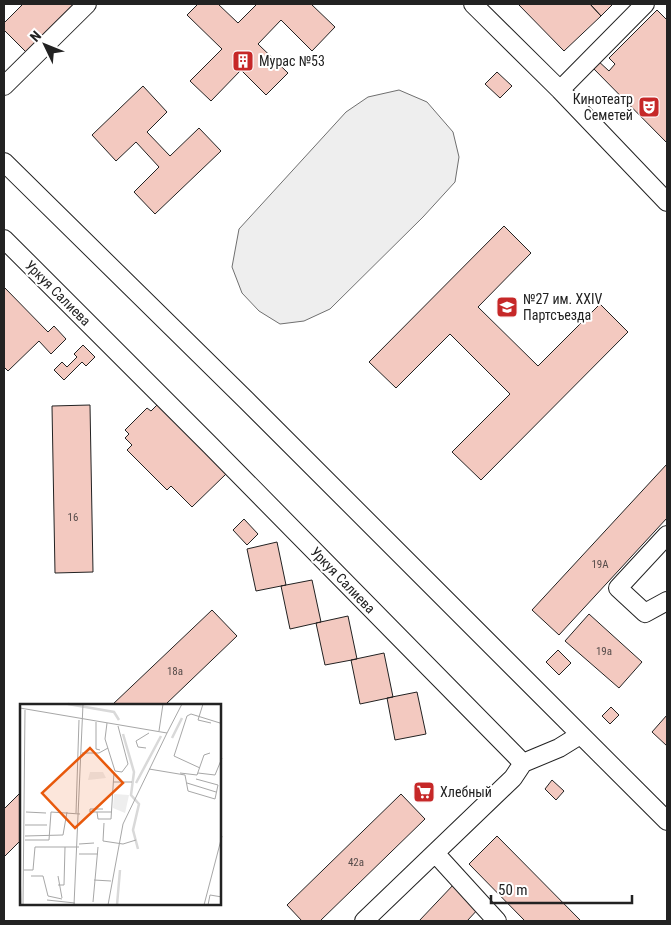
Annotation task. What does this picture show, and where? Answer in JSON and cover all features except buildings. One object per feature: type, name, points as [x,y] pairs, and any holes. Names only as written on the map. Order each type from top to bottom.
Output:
[{"type":"street","points":[[4,86],[87,4]]},
{"type":"street","points":[[473,4],[560,90],[667,202]]},
{"type":"street","points":[[560,90],[646,4]]},
{"type":"street","points":[[4,162],[246,400],[667,822]]},
{"type":"street","name":"Уркуя Салиева","points":[[4,239],[204,438],[523,763]]},
{"type":"street","points":[[667,535],[618,588],[645,613],[667,601]]},
{"type":"street","points":[[364,921],[513,778],[523,763],[559,748],[580,735]]},
{"type":"street","points":[[435,853],[497,921]]},
{"type":"shaded area","points":[[399,90],[427,102],[453,132],[459,157],[455,182],[423,217],[330,309],[304,321],[280,324],[259,311],[242,293],[232,267],[239,229],[346,112],[368,97]]},
{"type":"place","name":"Мурас №53","points":[[243,61]]},
{"type":"place","name":"Кинотеатр Семетей","points":[[649,107]]},
{"type":"place","name":"№27 им. XXIV Партсъезда","points":[[507,307]]},
{"type":"place","name":"Хлебный","points":[[424,792]]}]
